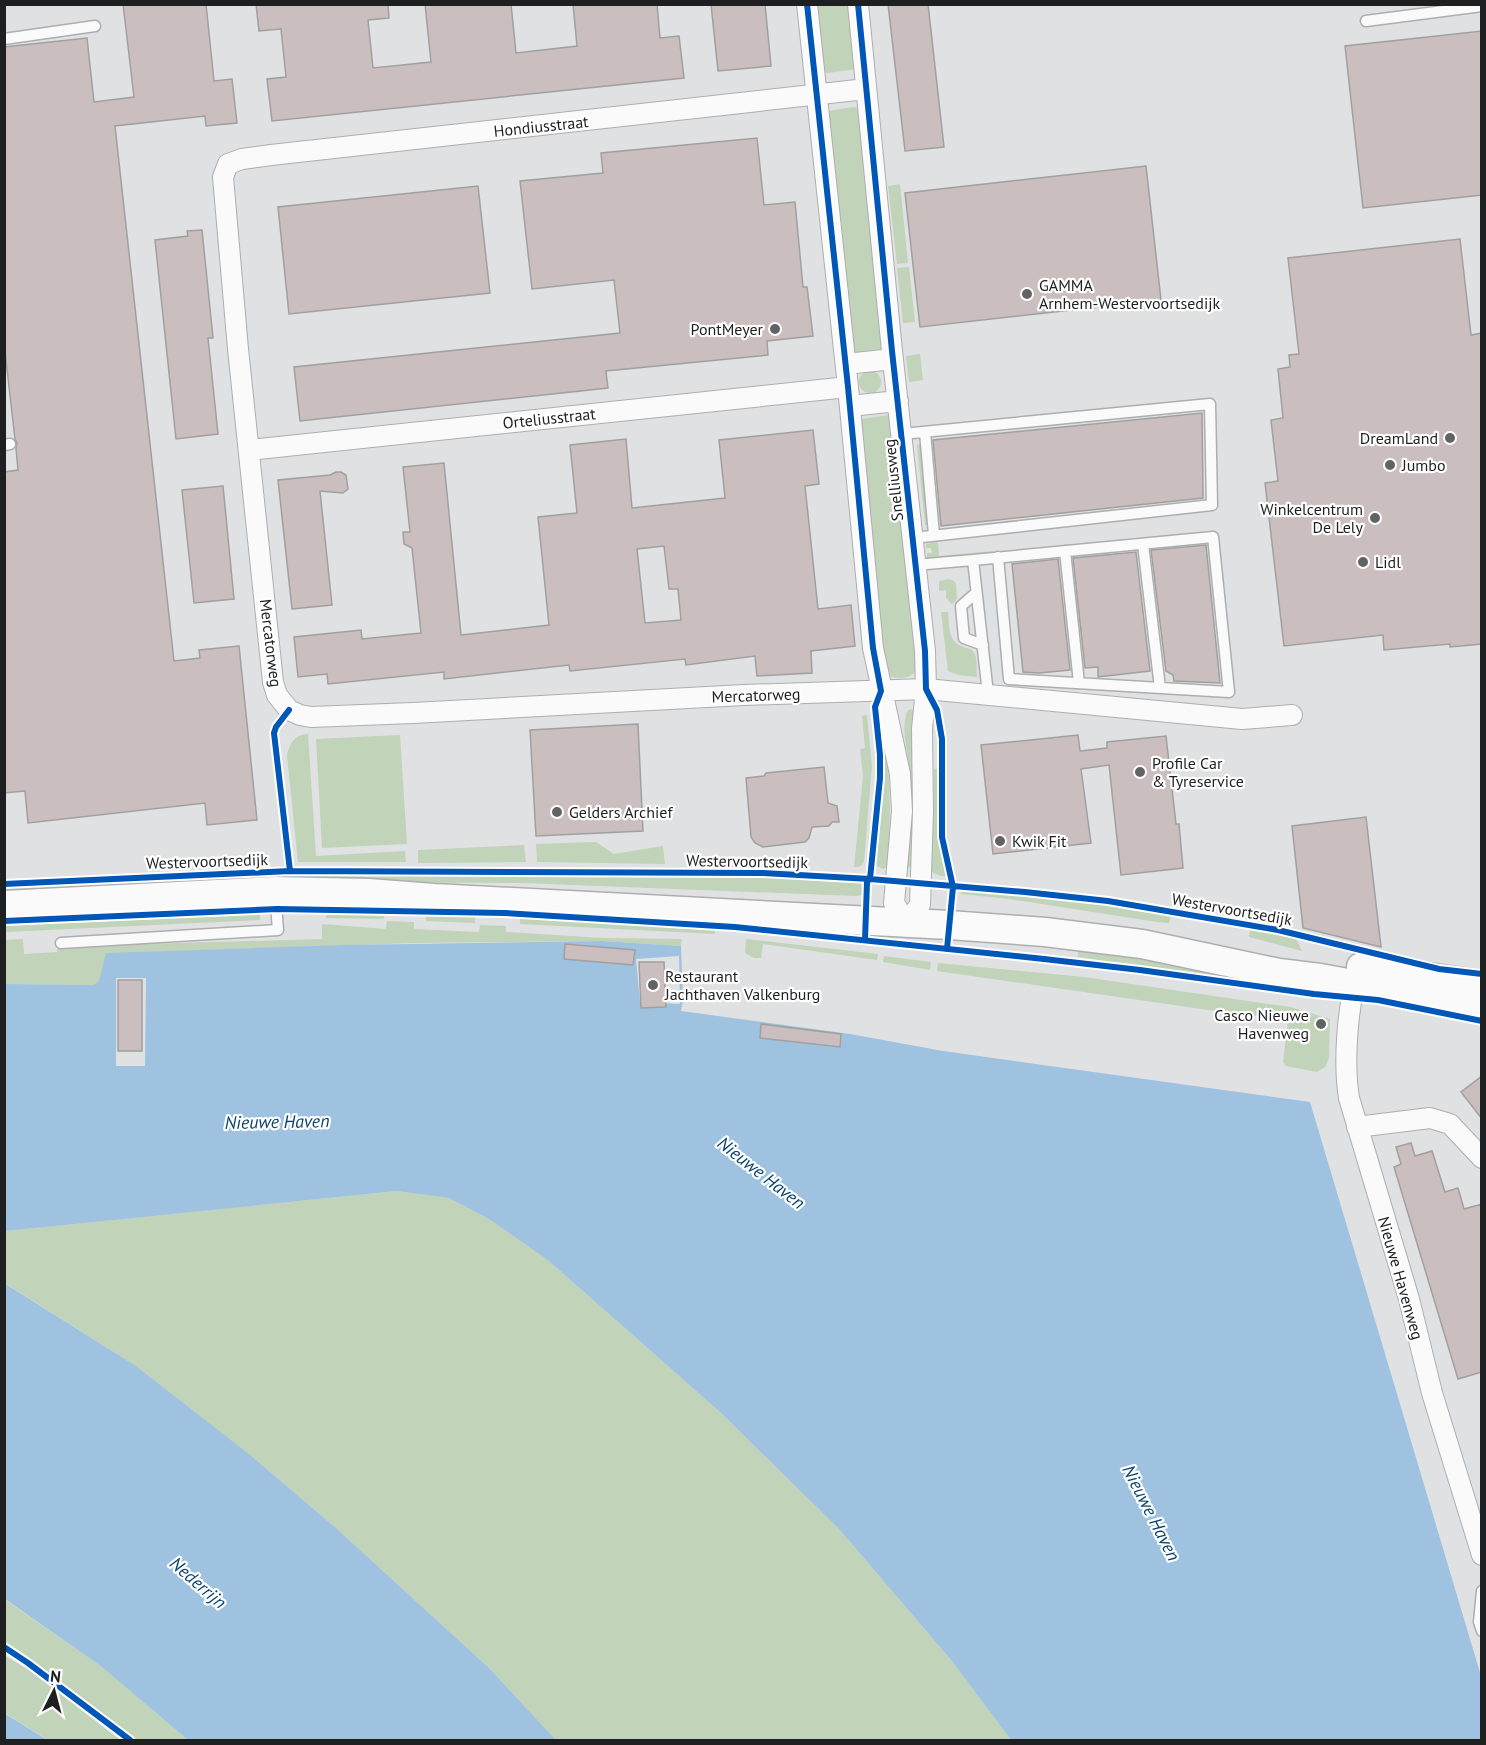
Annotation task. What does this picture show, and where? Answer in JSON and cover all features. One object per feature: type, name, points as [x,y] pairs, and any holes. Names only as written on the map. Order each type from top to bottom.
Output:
[{"type":"main road","name":"Westervoortsedijk","points":[[4,905],[275,891],[368,892],[434,898],[907,910],[1045,932],[1142,944],[1279,973],[1354,983],[1482,1007]]},
{"type":"main road","name":"Westervoortsedijk","points":[[1354,983],[1482,985]]},
{"type":"street","points":[[807,4],[846,364],[873,648],[900,774],[907,910]]},
{"type":"street","name":"Snelliusweg","points":[[858,4],[925,651],[926,689],[922,729],[923,810],[907,910]]},
{"type":"street","points":[[817,96],[866,89]]},
{"type":"street","name":"Hondiusstraat","points":[[266,156],[817,96]]},
{"type":"street","name":"Mercatorweg","points":[[266,156],[242,159],[228,164],[223,177],[238,349],[273,682],[277,695],[292,712],[311,717],[744,695],[881,691]]},
{"type":"street","points":[[846,364],[893,359]]},
{"type":"street","points":[[849,396],[898,401]]},
{"type":"street","name":"Orteliusstraat","points":[[249,450],[849,396]]},
{"type":"street","points":[[881,691],[926,689],[1242,719],[1292,715]]},
{"type":"street","name":"Nieuwe Havenweg","points":[[1354,983],[1346,1064],[1347,1083],[1357,1127],[1409,1299],[1432,1393],[1482,1555]]},
{"type":"street","points":[[1357,1127],[1430,1118],[1450,1124],[1482,1158]]},
{"type":"lane","points":[[1365,21],[1482,6]]},
{"type":"lane","points":[[4,39],[94,26]]},
{"type":"lane","points":[[902,434],[1210,404],[1212,505],[912,538]]},
{"type":"lane","points":[[925,432],[934,535]]},
{"type":"lane","points":[[915,565],[973,560],[998,557],[1213,537],[1229,692],[1009,679],[998,557]]},
{"type":"lane","points":[[1143,544],[1160,688]]},
{"type":"lane","points":[[1065,551],[1079,683]]},
{"type":"lane","points":[[973,560],[988,694]]},
{"type":"lane","points":[[976,593],[961,606],[964,638],[983,645]]},
{"type":"lane","points":[[61,943],[278,930],[275,891]]},
{"type":"lane","points":[[1482,1591],[1479,1622],[1482,1630]]},
{"type":"green space","points":[[813,5],[850,5],[857,69],[821,74]]},
{"type":"green space","points":[[859,108],[883,349],[851,353],[828,111]]},
{"type":"green space","points":[[900,184],[908,263],[897,264],[888,186]]},
{"type":"green space","points":[[909,267],[915,322],[903,323],[897,268]]},
{"type":"green space","points":[[920,354],[923,380],[909,382],[906,356]]},
{"type":"green space","points":[[870,371],[878,374],[881,382],[878,390],[870,393],[862,390],[859,382],[862,374]]},
{"type":"green space","points":[[889,415],[894,418],[918,668],[912,675],[901,678],[888,676],[882,668],[856,423],[861,419]]},
{"type":"green space","points":[[917,445],[921,445],[929,525],[925,525]]},
{"type":"green space","points":[[938,542],[939,556],[993,552],[927,559],[927,553],[932,553],[931,548],[926,548],[926,544]]},
{"type":"green space","points":[[949,579],[956,584],[957,599],[952,604],[946,598],[946,590],[939,591],[939,581]]},
{"type":"green space","points":[[941,612],[948,612],[951,634],[955,642],[971,649],[974,653],[977,677],[958,675],[948,671]]},
{"type":"green space","points":[[912,709],[916,720],[912,867],[907,867],[910,771],[905,726],[908,710]]},
{"type":"green space","points":[[879,713],[885,733],[890,797],[888,866],[883,869],[875,865],[883,780]]},
{"type":"green space","points":[[867,715],[872,766],[864,862],[861,866],[854,867],[863,776],[860,749],[865,748],[862,716]]},
{"type":"green space","points":[[308,734],[316,856],[405,851],[406,862],[298,862],[287,756],[293,740]]},
{"type":"green space","points":[[400,735],[407,844],[322,848],[316,739]]},
{"type":"green space","points":[[934,769],[939,769],[940,841],[948,876],[941,876],[930,871],[927,827],[934,820]]},
{"type":"green space","points":[[596,842],[614,854],[663,846],[665,864],[537,862],[536,844]]},
{"type":"green space","points":[[524,845],[526,862],[418,863],[418,850]]},
{"type":"green space","points":[[298,875],[786,878],[861,881],[862,895],[522,883],[298,882]]},
{"type":"green space","points":[[254,876],[254,883],[5,894],[5,888]]},
{"type":"green space","points":[[962,890],[1089,902],[1171,915],[1169,923],[1157,922],[1009,899],[961,894]]},
{"type":"green space","points":[[260,914],[260,920],[5,932],[5,926]]},
{"type":"green space","points":[[326,914],[384,914],[384,919],[326,918]]},
{"type":"green space","points":[[426,915],[475,916],[475,923],[426,921]]},
{"type":"green space","points":[[520,918],[715,930],[715,934],[520,924]]},
{"type":"green space","points":[[387,921],[414,922],[414,929],[479,932],[480,925],[506,926],[506,932],[603,938],[682,939],[681,946],[602,941],[416,943],[144,952],[94,985],[5,984],[4,940],[23,939],[24,954],[57,952],[57,949],[141,944],[322,939],[322,924],[386,929]]},
{"type":"green space","points":[[1250,930],[1296,939],[1302,951],[1249,937]]},
{"type":"green space","points":[[746,939],[878,954],[877,960],[763,944],[761,958],[754,958],[745,953]]},
{"type":"green space","points":[[1097,948],[1303,988],[1078,957],[1078,949]]},
{"type":"green space","points":[[884,956],[931,962],[930,970],[883,962]]},
{"type":"green space","points":[[938,963],[1084,977],[1290,1007],[1330,1019],[1329,1058],[1325,1067],[1317,1072],[1286,1066],[1283,1062],[1288,1020],[937,971]]},
{"type":"green space","points":[[397,1191],[449,1198],[489,1219],[549,1261],[720,1412],[839,1529],[952,1661],[1011,1740],[556,1740],[489,1668],[337,1529],[249,1454],[136,1366],[5,1283],[4,1231]]},
{"type":"green space","points":[[4,1599],[102,1667],[188,1740],[138,1740],[5,1642]]},
{"type":"green space","points":[[4,1655],[30,1671],[120,1740],[48,1740],[5,1713]]},
{"type":"water","name":"Nieuwe Haven","points":[[602,941],[681,946],[683,1001],[681,1011],[850,1034],[943,1051],[1310,1102],[1481,1676],[1481,1740],[1011,1740],[952,1661],[839,1529],[720,1412],[549,1261],[489,1219],[449,1198],[397,1191],[5,1231],[4,984],[94,985],[99,981],[106,953],[342,945]]},
{"type":"water","name":"Nederrijn","points":[[4,1283],[136,1366],[249,1454],[337,1529],[489,1668],[556,1740],[188,1740],[102,1667],[5,1599]]},
{"type":"water","points":[[4,1713],[47,1740],[5,1740]]},
{"type":"pier","points":[[679,956],[680,1004],[640,1002],[636,959]]},
{"type":"pier","points":[[116,978],[146,978],[145,1066],[116,1066]]},
{"type":"building","points":[[123,4],[206,4],[214,81],[232,79],[237,123],[206,126],[205,116],[115,126],[174,661],[200,658],[199,650],[239,646],[257,820],[207,825],[205,803],[28,823],[25,791],[4,793],[4,472],[18,470],[17,443],[4,343],[4,47],[87,38],[94,102],[134,97]]},
{"type":"building","points":[[256,4],[388,4],[389,18],[368,20],[373,68],[431,62],[425,4],[511,4],[516,53],[577,46],[573,4],[657,4],[660,38],[679,36],[684,78],[272,121],[267,79],[286,77],[281,29],[259,31]]},
{"type":"building","points":[[711,4],[765,4],[771,66],[718,71]]},
{"type":"building","points":[[888,4],[928,4],[944,147],[905,151]]},
{"type":"building","points":[[1482,31],[1482,195],[1363,208],[1345,46]]},
{"type":"building","points":[[757,138],[764,205],[795,202],[803,287],[807,287],[813,336],[767,341],[768,355],[606,371],[608,388],[300,421],[294,367],[620,333],[614,280],[532,289],[520,181],[603,173],[601,153]]},
{"type":"building","points":[[1146,166],[1161,300],[920,327],[905,193]]},
{"type":"building","points":[[478,186],[490,293],[289,314],[278,207]]},
{"type":"building","points":[[202,230],[213,338],[208,338],[218,434],[176,439],[155,240],[188,236],[187,231]]},
{"type":"building","name":"Winkelcentrum De Lely","points":[[1460,239],[1471,335],[1482,333],[1482,644],[1450,647],[1450,644],[1384,650],[1383,635],[1284,646],[1265,483],[1278,481],[1271,420],[1283,418],[1278,369],[1290,367],[1289,355],[1299,354],[1288,258]]},
{"type":"building","points":[[1202,413],[1203,498],[941,526],[933,440]]},
{"type":"building","points":[[813,430],[819,484],[805,486],[818,609],[851,605],[855,646],[811,651],[812,673],[757,676],[755,656],[686,665],[685,659],[570,671],[569,665],[444,679],[444,672],[328,684],[327,674],[298,677],[294,637],[361,630],[362,639],[421,633],[412,548],[404,544],[403,532],[410,532],[403,467],[444,463],[461,635],[549,625],[538,517],[577,513],[570,445],[626,439],[632,508],[725,498],[719,440]],"holes":[[[664,546],[669,589],[678,589],[681,620],[645,623],[637,549]]]},
{"type":"building","points":[[336,472],[346,475],[348,489],[343,493],[320,491],[332,605],[292,609],[278,480],[330,475]]},
{"type":"building","points":[[223,486],[234,599],[194,603],[182,490]]},
{"type":"building","points":[[1206,545],[1220,683],[1174,681],[1173,675],[1166,671],[1151,550]]},
{"type":"building","points":[[1136,552],[1150,671],[1098,677],[1098,667],[1085,668],[1073,558]]},
{"type":"building","points":[[1058,559],[1070,670],[1023,672],[1012,564]]},
{"type":"building","points":[[638,724],[643,831],[536,836],[530,730]]},
{"type":"building","points":[[1078,735],[1080,751],[1107,748],[1107,742],[1166,736],[1183,868],[1121,875],[1109,765],[1081,769],[1091,843],[993,854],[981,745]]},
{"type":"building","points":[[824,767],[828,803],[837,806],[839,822],[832,822],[829,826],[812,827],[809,838],[805,842],[763,847],[755,843],[751,837],[746,778],[764,776],[766,773]]},
{"type":"building","points":[[1366,817],[1381,947],[1303,928],[1292,826]]},
{"type":"building","points":[[565,944],[635,950],[633,965],[564,959]]},
{"type":"building","name":"Restaurant Jachthaven Valkenburg","points":[[639,962],[664,962],[666,1007],[641,1008]]},
{"type":"building","points":[[118,980],[142,980],[142,1051],[118,1051]]},
{"type":"building","points":[[761,1024],[841,1034],[840,1047],[760,1038]]},
{"type":"building","points":[[1482,1076],[1482,1119],[1461,1092]]},
{"type":"building","points":[[1411,1143],[1415,1156],[1432,1151],[1445,1192],[1458,1188],[1464,1209],[1482,1204],[1482,1372],[1458,1379],[1394,1167],[1401,1164],[1396,1147]]},
{"type":"cycle path","points":[[807,4],[873,648],[881,691],[875,707],[880,778],[870,879],[867,882],[865,940]]},
{"type":"cycle path","points":[[858,4],[892,351],[925,651],[926,689],[937,710],[942,739],[942,837],[953,887],[947,949]]},
{"type":"cycle path","points":[[289,710],[274,733],[290,871]]},
{"type":"cycle path","points":[[4,884],[290,871],[763,873],[870,879],[1108,901],[1278,930],[1439,969],[1482,974]]},
{"type":"cycle path","points":[[4,921],[277,909],[505,913],[735,927],[1140,970],[1314,994],[1378,1000],[1482,1021]]},
{"type":"cycle path","points":[[4,1647],[130,1740]]},
{"type":"place","name":"GAMMA Arnhem-Westervoortsedijk","points":[[1027,294]]},
{"type":"place","name":"PontMeyer","points":[[775,329]]},
{"type":"place","name":"DreamLand","points":[[1450,438]]},
{"type":"place","name":"Jumbo","points":[[1390,465]]},
{"type":"place","name":"Winkelcentrum De Lely","points":[[1375,518]]},
{"type":"place","name":"Lidl","points":[[1363,562]]},
{"type":"place","name":"Profile Car & Tyreservice","points":[[1140,772]]},
{"type":"place","name":"Gelders Archief","points":[[557,812]]},
{"type":"place","name":"Kwik Fit","points":[[1000,841]]},
{"type":"place","name":"Restaurant Jachthaven Valkenburg","points":[[653,985]]},
{"type":"place","name":"Casco Nieuwe Havenweg","points":[[1321,1024]]}]
